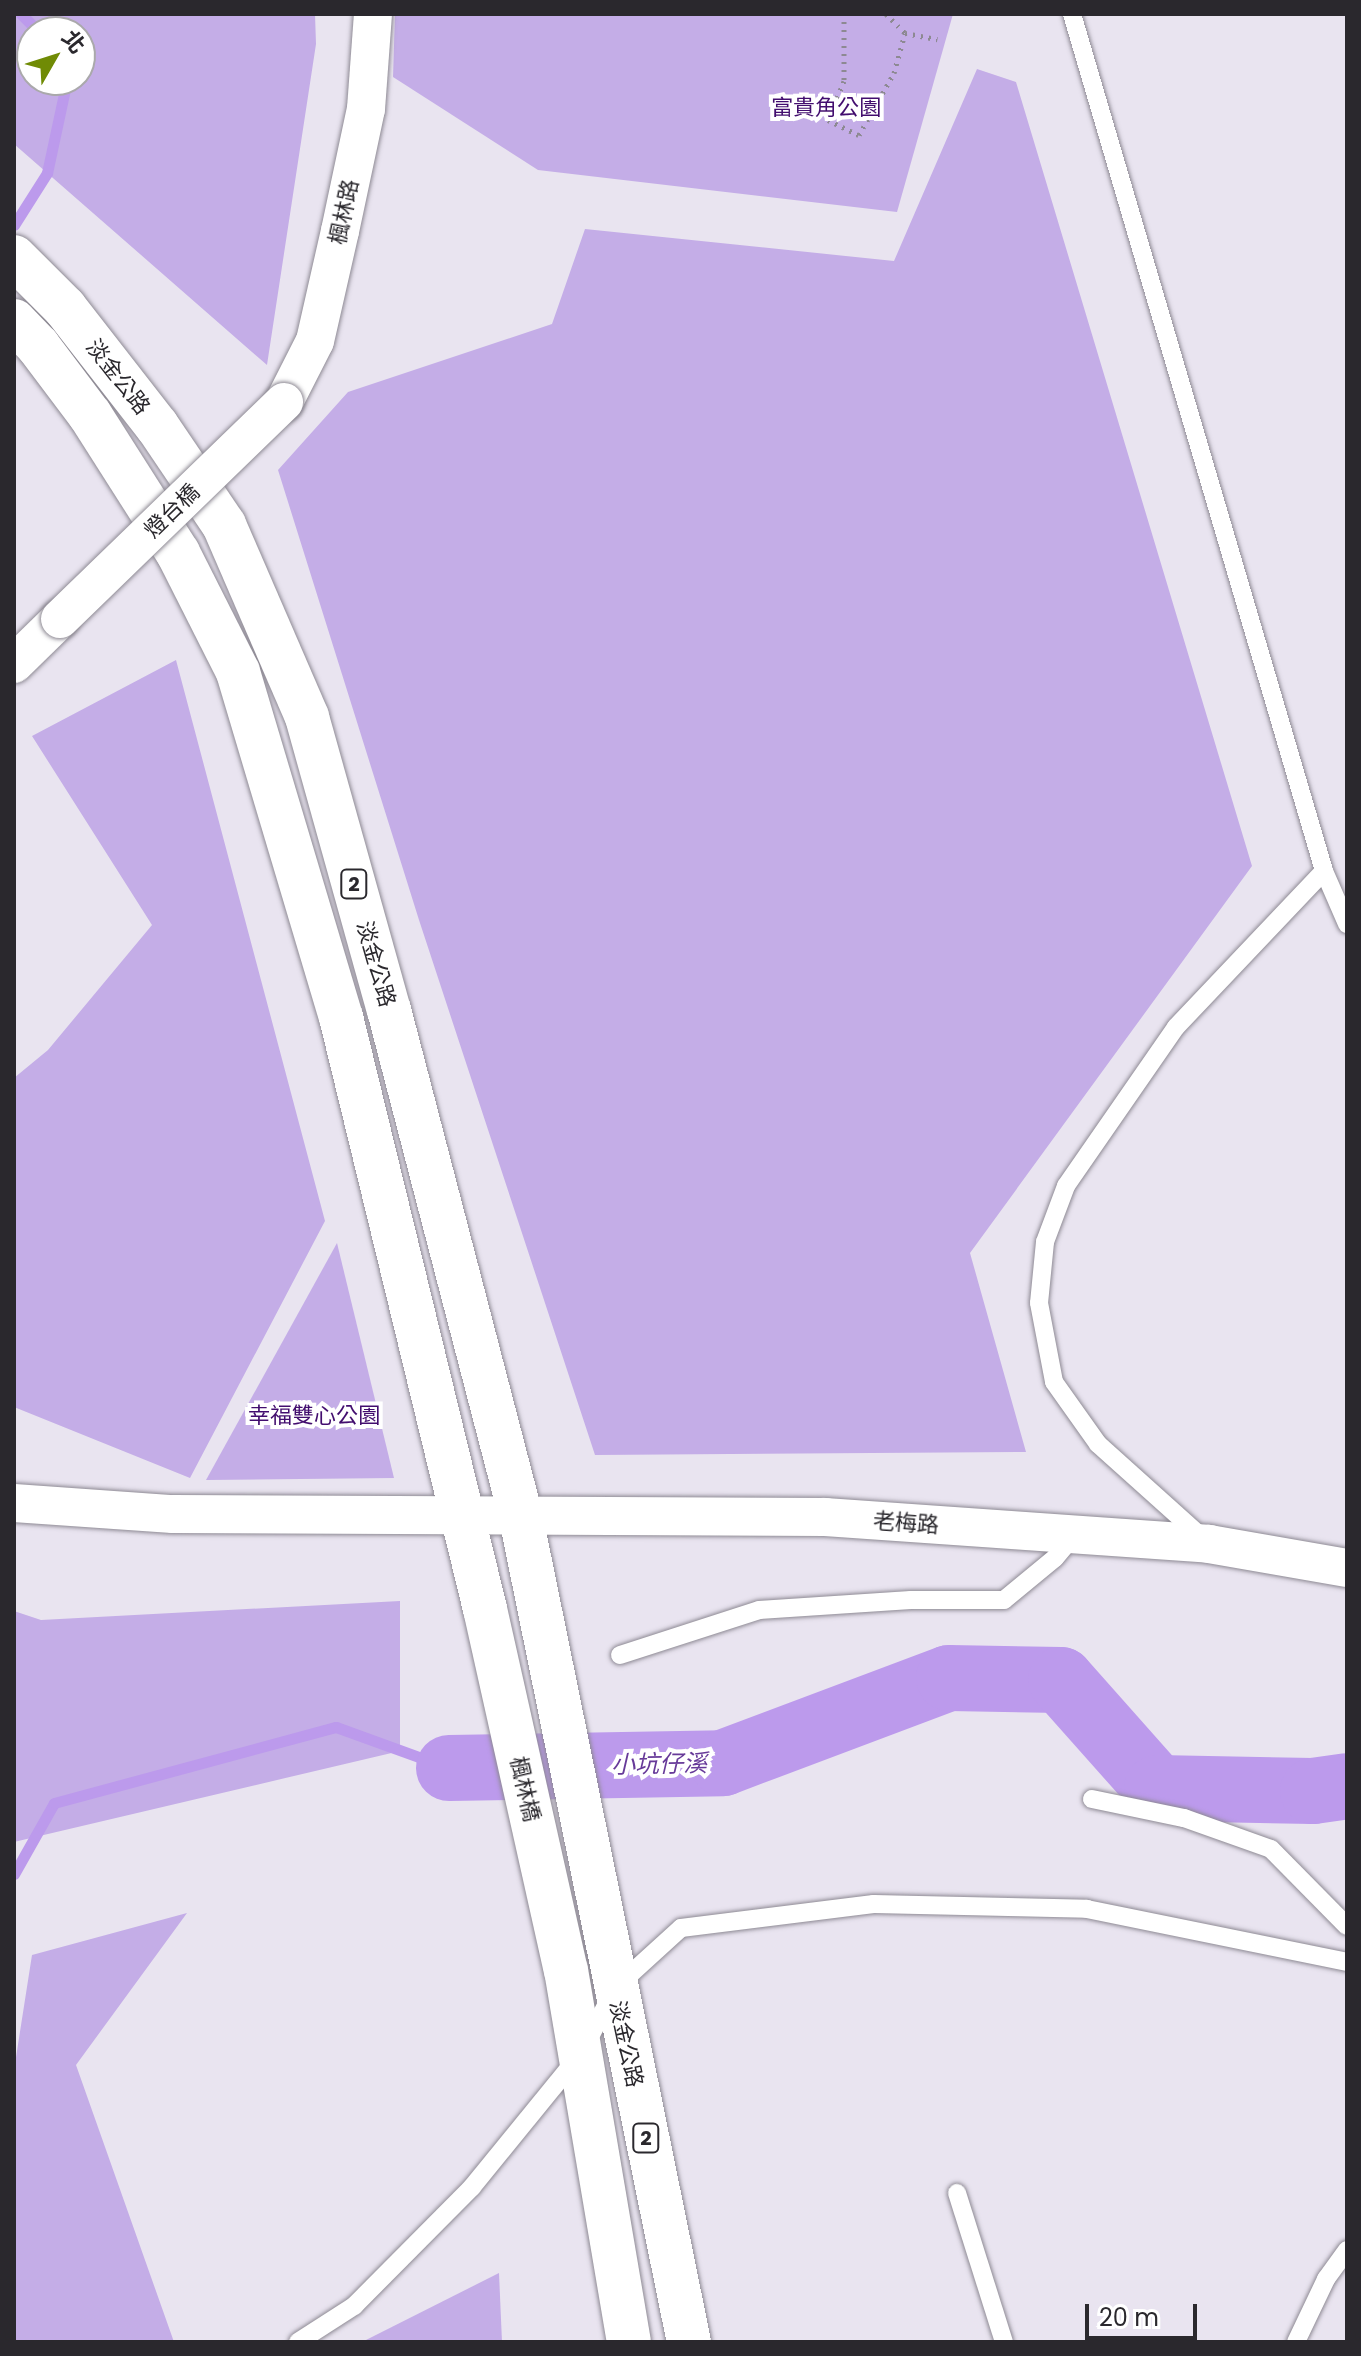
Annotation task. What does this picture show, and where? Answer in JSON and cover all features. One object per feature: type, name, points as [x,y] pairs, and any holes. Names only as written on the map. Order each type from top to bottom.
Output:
[{"type":"main road","name":"淡金公路","points":[[14,257],[65,308],[157,426],[224,525],[307,717],[393,1025],[520,1513],[603,1933],[689,2342]]},
{"type":"main road","name":"淡金公路","points":[[26,333],[90,415],[178,553],[238,672],[341,1017],[485,1609]]},
{"type":"main road","name":"楓林橋","points":[[485,1609],[566,1970]]},
{"type":"main road","name":"淡金公路","points":[[566,1970],[629,2342]]},
{"type":"street","name":"楓林路","points":[[284,402],[315,341],[366,109],[373,14]]},
{"type":"street","name":"燈台橋","points":[[14,664],[284,402]]},
{"type":"street","name":"老梅路","points":[[14,1503],[173,1514],[462,1517],[520,1513],[826,1517],[1209,1544],[1347,1568]]},
{"type":"lane","points":[[1072,14],[1324,871],[1347,924]]},
{"type":"lane","points":[[1209,1544],[1098,1444],[1054,1382],[1039,1303],[1045,1242],[1066,1186],[1176,1027],[1324,871]]},
{"type":"lane","points":[[620,1655],[759,1610],[911,1600],[1004,1600],[1055,1558],[1075,1534]]},
{"type":"lane","points":[[1092,1799],[1184,1818],[1271,1849],[1347,1926]]},
{"type":"lane","points":[[298,2342],[354,2306],[472,2187],[582,2052],[615,1988],[681,1928],[874,1904],[1087,1909],[1347,1962]]},
{"type":"lane","points":[[957,2193],[1004,2342]]},
{"type":"lane","points":[[1296,2342],[1326,2279],[1347,2250]]},
{"type":"path","points":[[844,14],[844,81],[828,120],[859,135],[894,73],[905,33]]},
{"type":"path","points":[[886,14],[905,33],[937,39]]},
{"type":"green space","points":[[14,14],[315,14],[316,44],[267,365],[14,144]]},
{"type":"green space","name":"富貴角公園","points":[[395,14],[953,14],[897,212],[538,170],[393,77]]},
{"type":"green space","points":[[977,69],[1016,82],[1252,866],[970,1253],[1026,1452],[595,1455],[419,920],[278,470],[348,392],[552,324],[585,229],[894,261]]},
{"type":"green space","points":[[176,660],[325,1221],[190,1478],[14,1407],[14,1078],[48,1050],[152,925],[32,736]]},
{"type":"green space","name":"幸福雙心公園","points":[[337,1243],[394,1478],[206,1480]]},
{"type":"green space","points":[[400,1601],[400,1751],[14,1842],[14,1611],[41,1620]]},
{"type":"green space","points":[[187,1913],[76,2065],[174,2342],[14,2342],[14,2070],[32,1955]]},
{"type":"green space","points":[[499,2273],[502,2342],[362,2342]]},
{"type":"waterway","points":[[14,225],[47,173],[64,96]]},
{"type":"waterway","name":"小坑仔溪","points":[[449,1768],[723,1763],[949,1678],[1061,1680],[1157,1788],[1313,1791],[1347,1786]]},
{"type":"waterway","name":"小坑仔溪","points":[[14,1874],[54,1803],[336,1727],[449,1768]]}]
